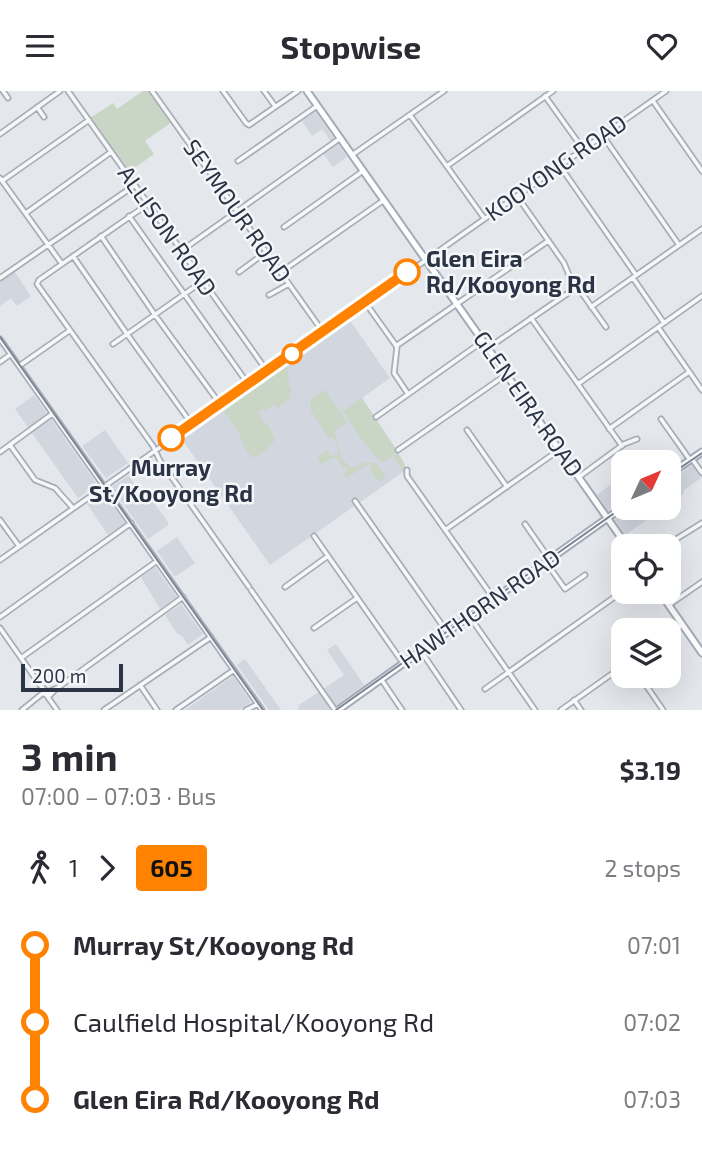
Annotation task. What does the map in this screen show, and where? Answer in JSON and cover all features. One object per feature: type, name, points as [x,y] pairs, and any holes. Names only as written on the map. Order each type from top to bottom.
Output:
[{"type":"main road","name":"GLEN EIRA ROAD","points":[[307,91],[619,534]]},
{"type":"main road","points":[[681,466],[702,452]]},
{"type":"main road","name":"HAWTHORN ROAD","points":[[336,710],[611,517]]},
{"type":"main road","points":[[669,606],[701,649]]},
{"type":"street","points":[[3,91],[8,98]]},
{"type":"street","points":[[0,134],[60,91]]},
{"type":"street","name":"ALLISON ROAD","points":[[68,91],[267,371]]},
{"type":"street","name":"SEYMOUR ROAD","points":[[152,91],[323,332]]},
{"type":"street","points":[[223,91],[248,125],[298,91]]},
{"type":"street","points":[[264,91],[276,107]]},
{"type":"street","points":[[447,166],[553,91]]},
{"type":"street","name":"KOOYONG ROAD","points":[[0,560],[666,91]]},
{"type":"street","points":[[352,155],[442,92]]},
{"type":"street","points":[[545,96],[583,149]]},
{"type":"street","points":[[653,100],[702,171]]},
{"type":"street","points":[[238,161],[317,106]]},
{"type":"street","points":[[37,107],[44,117]]},
{"type":"street","points":[[410,115],[484,219]]},
{"type":"street","points":[[62,264],[1,179],[89,120]]},
{"type":"street","points":[[603,136],[679,245]]},
{"type":"street","points":[[181,251],[340,138]]},
{"type":"street","points":[[26,213],[111,152]]},
{"type":"street","points":[[560,166],[664,323]]},
{"type":"street","points":[[284,227],[363,171]]},
{"type":"street","points":[[0,278],[135,185]]},
{"type":"street","points":[[517,196],[606,327]]},
{"type":"street","points":[[281,272],[384,200]]},
{"type":"street","points":[[148,204],[37,283],[336,710]]},
{"type":"street","points":[[129,216],[248,384]]},
{"type":"street","points":[[591,307],[702,229]]},
{"type":"street","points":[[101,236],[220,404]]},
{"type":"street","points":[[396,346],[548,241]]},
{"type":"street","points":[[239,272],[267,252]]},
{"type":"street","points":[[73,256],[192,424]]},
{"type":"street","points":[[113,344],[203,281]]},
{"type":"street","points":[[269,295],[289,284]]},
{"type":"street","points":[[488,348],[577,287]]},
{"type":"street","points":[[578,384],[702,296]]},
{"type":"street","points":[[365,302],[396,346],[394,373],[408,394]]},
{"type":"street","points":[[531,318],[622,446]]},
{"type":"street","points":[[658,327],[702,390]]},
{"type":"street","points":[[19,366],[69,331]]},
{"type":"street","points":[[0,339],[262,710]]},
{"type":"street","points":[[376,417],[483,341]]},
{"type":"street","points":[[0,362],[11,354]]},
{"type":"street","points":[[609,429],[690,372]]},
{"type":"street","points":[[398,450],[507,375]]},
{"type":"street","points":[[0,452],[53,414]]},
{"type":"street","points":[[661,419],[702,473]]},
{"type":"street","points":[[467,430],[507,487]]},
{"type":"street","points":[[579,477],[622,446],[637,439]]},
{"type":"street","points":[[9,445],[36,481],[55,488],[71,509]]},
{"type":"street","points":[[445,530],[559,450]]},
{"type":"street","points":[[407,470],[407,476],[494,599]]},
{"type":"street","points":[[355,501],[447,632]]},
{"type":"street","points":[[0,520],[19,546]]},
{"type":"street","points":[[0,617],[131,523]]},
{"type":"street","points":[[681,536],[702,523]]},
{"type":"street","points":[[525,524],[565,589],[585,575]]},
{"type":"street","points":[[314,536],[403,663]]},
{"type":"street","points":[[285,587],[328,556]]},
{"type":"street","points":[[21,658],[157,561]]},
{"type":"street","points":[[669,606],[702,582]]},
{"type":"street","points":[[22,710],[37,698],[56,689],[183,597]]},
{"type":"street","points":[[314,628],[358,598]]},
{"type":"street","points":[[485,689],[611,600]]},
{"type":"street","points":[[469,617],[535,710]]},
{"type":"street","points":[[0,628],[57,710]]},
{"type":"street","points":[[104,710],[210,636]]},
{"type":"street","points":[[420,652],[461,710]]},
{"type":"street","points":[[176,710],[234,669]]},
{"type":"street","points":[[561,710],[611,674]]},
{"type":"street","points":[[381,680],[402,710]]},
{"type":"street","points":[[140,685],[157,710]]},
{"type":"street","points":[[648,688],[663,710]]},
{"type":"street","points":[[575,700],[581,710]]},
{"type":"street","points":[[247,709],[257,703]]},
{"type":"shaded area","points":[[315,111],[347,157],[333,167],[323,153],[333,145],[322,129],[312,136],[302,121]]},
{"type":"shaded area","points":[[14,271],[31,296],[17,306],[11,298],[0,306],[0,281]]},
{"type":"shaded area","points":[[349,319],[390,378],[362,398],[395,447],[406,470],[270,565],[181,438]]},
{"type":"shaded area","points":[[34,395],[97,484],[78,498],[15,409]]},
{"type":"shaded area","points":[[105,430],[128,463],[106,478],[82,446]]},
{"type":"shaded area","points":[[692,465],[701,478],[684,490],[681,495],[681,473]]},
{"type":"shaded area","points":[[129,475],[137,489],[143,488],[168,522],[168,525],[148,539],[112,488]]},
{"type":"shaded area","points":[[611,484],[611,509],[608,511],[597,495]]},
{"type":"shaded area","points":[[104,493],[125,523],[108,535],[87,504]]},
{"type":"shaded area","points":[[615,520],[647,520],[626,534]]},
{"type":"shaded area","points":[[177,537],[195,563],[175,577],[157,551]]},
{"type":"shaded area","points":[[155,567],[177,597],[160,609],[141,577]]},
{"type":"shaded area","points":[[181,604],[203,634],[188,645],[165,615]]},
{"type":"shaded area","points":[[336,644],[364,685],[329,710],[298,710],[299,705],[344,675],[327,650]]},
{"type":"shaded area","points":[[245,659],[281,710],[269,710],[237,665]]},
{"type":"shaded area","points":[[233,676],[251,702],[239,710],[185,710]]},
{"type":"green space","points":[[143,91],[149,91],[172,122],[145,141],[154,154],[128,173],[90,118],[113,103],[117,109]]},
{"type":"green space","points":[[288,362],[289,386],[293,390],[289,393],[291,397],[277,408],[274,404],[257,413],[268,425],[275,439],[265,450],[252,458],[224,408]]},
{"type":"green space","points":[[325,390],[347,422],[335,431],[345,462],[352,467],[365,463],[375,463],[385,475],[381,482],[370,470],[372,468],[369,464],[346,478],[343,474],[348,470],[343,468],[336,457],[321,464],[317,458],[328,450],[330,456],[339,454],[332,436],[329,438],[311,411],[310,399]]},
{"type":"green space","points":[[362,398],[404,463],[406,470],[403,472],[393,456],[382,463],[362,440],[340,406],[345,410]]},
{"type":"tram line","points":[[0,337],[263,710]]},
{"type":"tram line","points":[[681,467],[702,453]]},
{"type":"tram line","points":[[336,710],[611,515]]},
{"type":"bus line","name":"605","points":[[171,438],[407,272]]},
{"type":"place","name":"Glen Eira Rd/Kooyong Rd","points":[[407,272]]},
{"type":"place","name":"Murray St/Kooyong Rd","points":[[171,438]]}]
